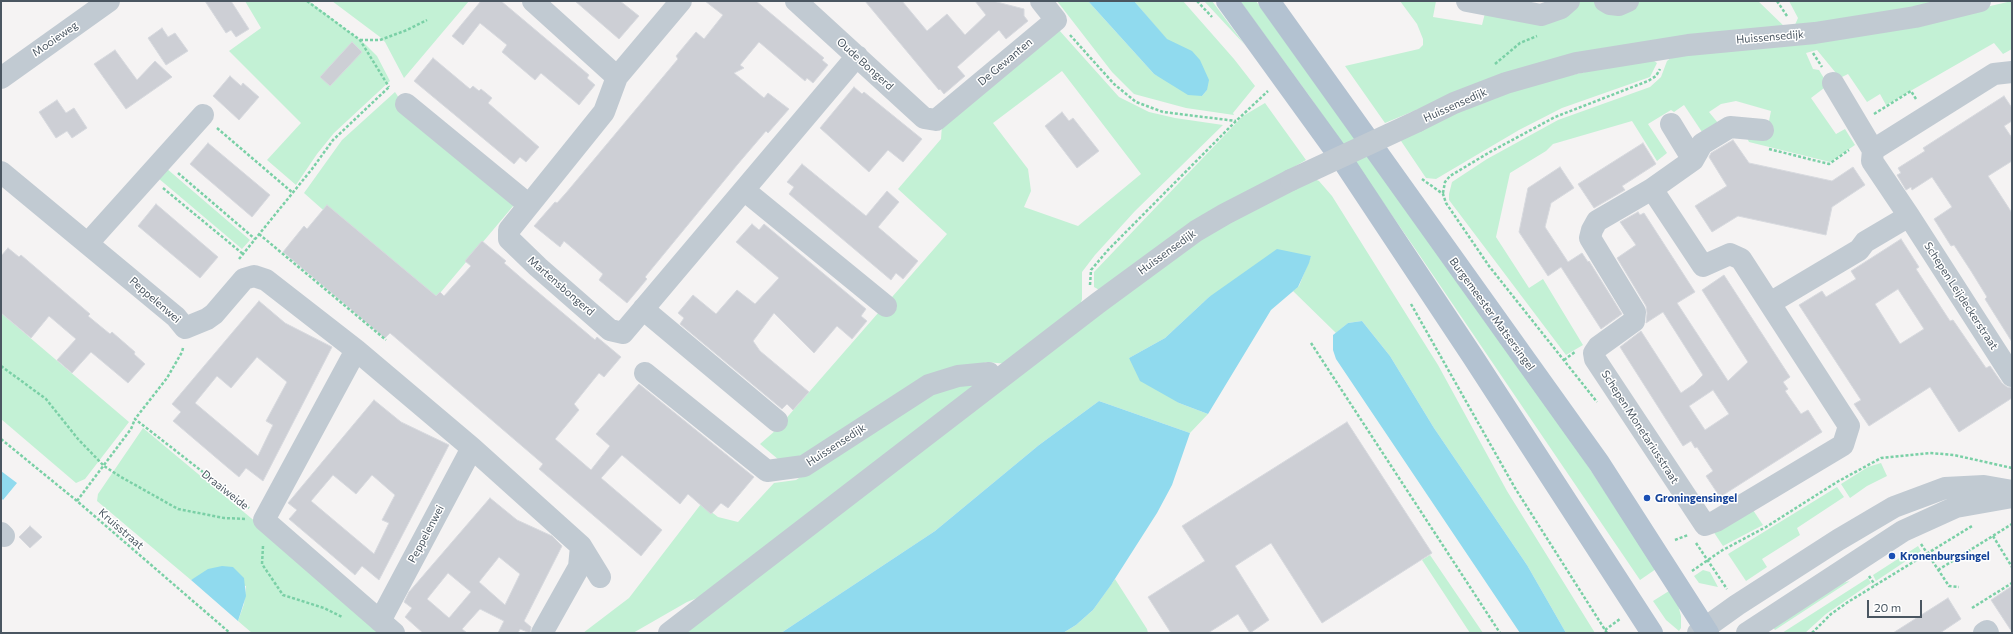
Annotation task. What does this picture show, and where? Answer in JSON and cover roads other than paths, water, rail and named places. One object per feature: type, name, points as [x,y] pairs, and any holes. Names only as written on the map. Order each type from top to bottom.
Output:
[{"type":"main road","points":[[1227,1],[1282,75],[1349,171],[1473,356],[1652,633]]},
{"type":"main road","name":"Burgemeester Matsersingel","points":[[1269,1],[1598,463],[1674,582],[1703,631]]},
{"type":"street","name":"Mooieweg","points":[[1,78],[109,1]]},
{"type":"street","points":[[533,1],[617,77]]},
{"type":"street","name":"Martensbongerd","points":[[681,1],[617,77],[604,112],[509,230],[509,239],[538,267],[610,330],[623,334],[857,56]]},
{"type":"street","name":"Oude Bongerd","points":[[796,1],[924,118],[936,120]]},
{"type":"street","name":"De Gewanten","points":[[936,120],[1056,20],[1041,1]]},
{"type":"street","points":[[1467,1],[1541,15],[1561,8],[1569,1]]},
{"type":"street","points":[[1605,1],[1614,5],[1619,5],[1628,1]]},
{"type":"street","name":"Huissensedijk","points":[[669,633],[1098,303],[1196,231],[1225,214],[1291,180],[1454,103],[1506,83],[1576,63],[1662,49],[1815,33],[1915,17],[1980,1]]},
{"type":"street","points":[[1833,83],[1866,137],[1927,116],[1994,74],[2012,72]]},
{"type":"street","points":[[406,104],[529,205]]},
{"type":"street","points":[[88,243],[203,116]]},
{"type":"street","points":[[1671,124],[1693,160]]},
{"type":"street","name":"Schepen Monetariusstraat","points":[[1652,189],[1704,266],[1730,254],[1741,259],[1849,426],[1843,445],[1716,521],[1705,525],[1595,359],[1594,353],[1598,347],[1634,321],[1635,312],[1590,238],[1597,221],[1652,189],[1693,160],[1702,144],[1730,127],[1763,139]]},
{"type":"street","name":"Schepen Leijdeckerstraat","points":[[1866,137],[1872,162],[1909,216],[2012,376]]},
{"type":"street","name":"Peppelenwei","points":[[1,172],[176,317],[185,328],[207,319],[214,314],[244,279],[254,276],[266,280],[295,301],[356,350],[472,448],[581,546],[600,576]]},
{"type":"street","points":[[744,190],[886,306]]},
{"type":"street","points":[[1770,303],[1859,250],[1864,242],[1909,216]]},
{"type":"street","points":[[643,309],[777,421]]},
{"type":"street","points":[[356,350],[264,520],[387,627]]},
{"type":"street","name":"Huissensedijk","points":[[645,373],[767,471],[804,466],[929,384],[958,376],[989,373],[996,381]]},
{"type":"street","name":"Peppelenwei","points":[[387,627],[472,448]]},
{"type":"street","points":[[1703,631],[1838,540],[1894,507],[1945,488],[1984,486],[2012,491]]},
{"type":"street","points":[[1747,633],[1903,531],[1956,507],[2012,497]]},
{"type":"street","points":[[542,633],[579,567],[581,546]]},
{"type":"street","points":[[1984,633],[1987,631],[1988,633]]},
{"type":"water","points":[[1088,1],[1134,1],[1167,39],[1192,51],[1200,60],[1209,80],[1207,90],[1202,96],[1188,95],[1154,74]]},
{"type":"water","points":[[1277,249],[1311,256],[1309,263],[1298,287],[1271,310],[1208,414],[1179,403],[1140,381],[1129,358],[1165,338],[1209,297]]},
{"type":"water","points":[[1362,321],[1390,356],[1434,428],[1527,565],[1566,633],[1520,633],[1336,359],[1333,350],[1333,335],[1348,323]]},
{"type":"water","points":[[1099,401],[1190,433],[1172,485],[1157,513],[1111,585],[1093,610],[1076,625],[1063,633],[781,633],[935,531],[1039,445]]},
{"type":"water","points":[[1,471],[17,483],[3,500],[1,498]]},
{"type":"water","points":[[222,566],[233,567],[244,578],[246,596],[238,621],[191,580],[208,569]]},
{"type":"place","name":"Groningensingel","points":[[1647,498]]},
{"type":"place","name":"Kronenburgsingel","points":[[1892,556]]}]
